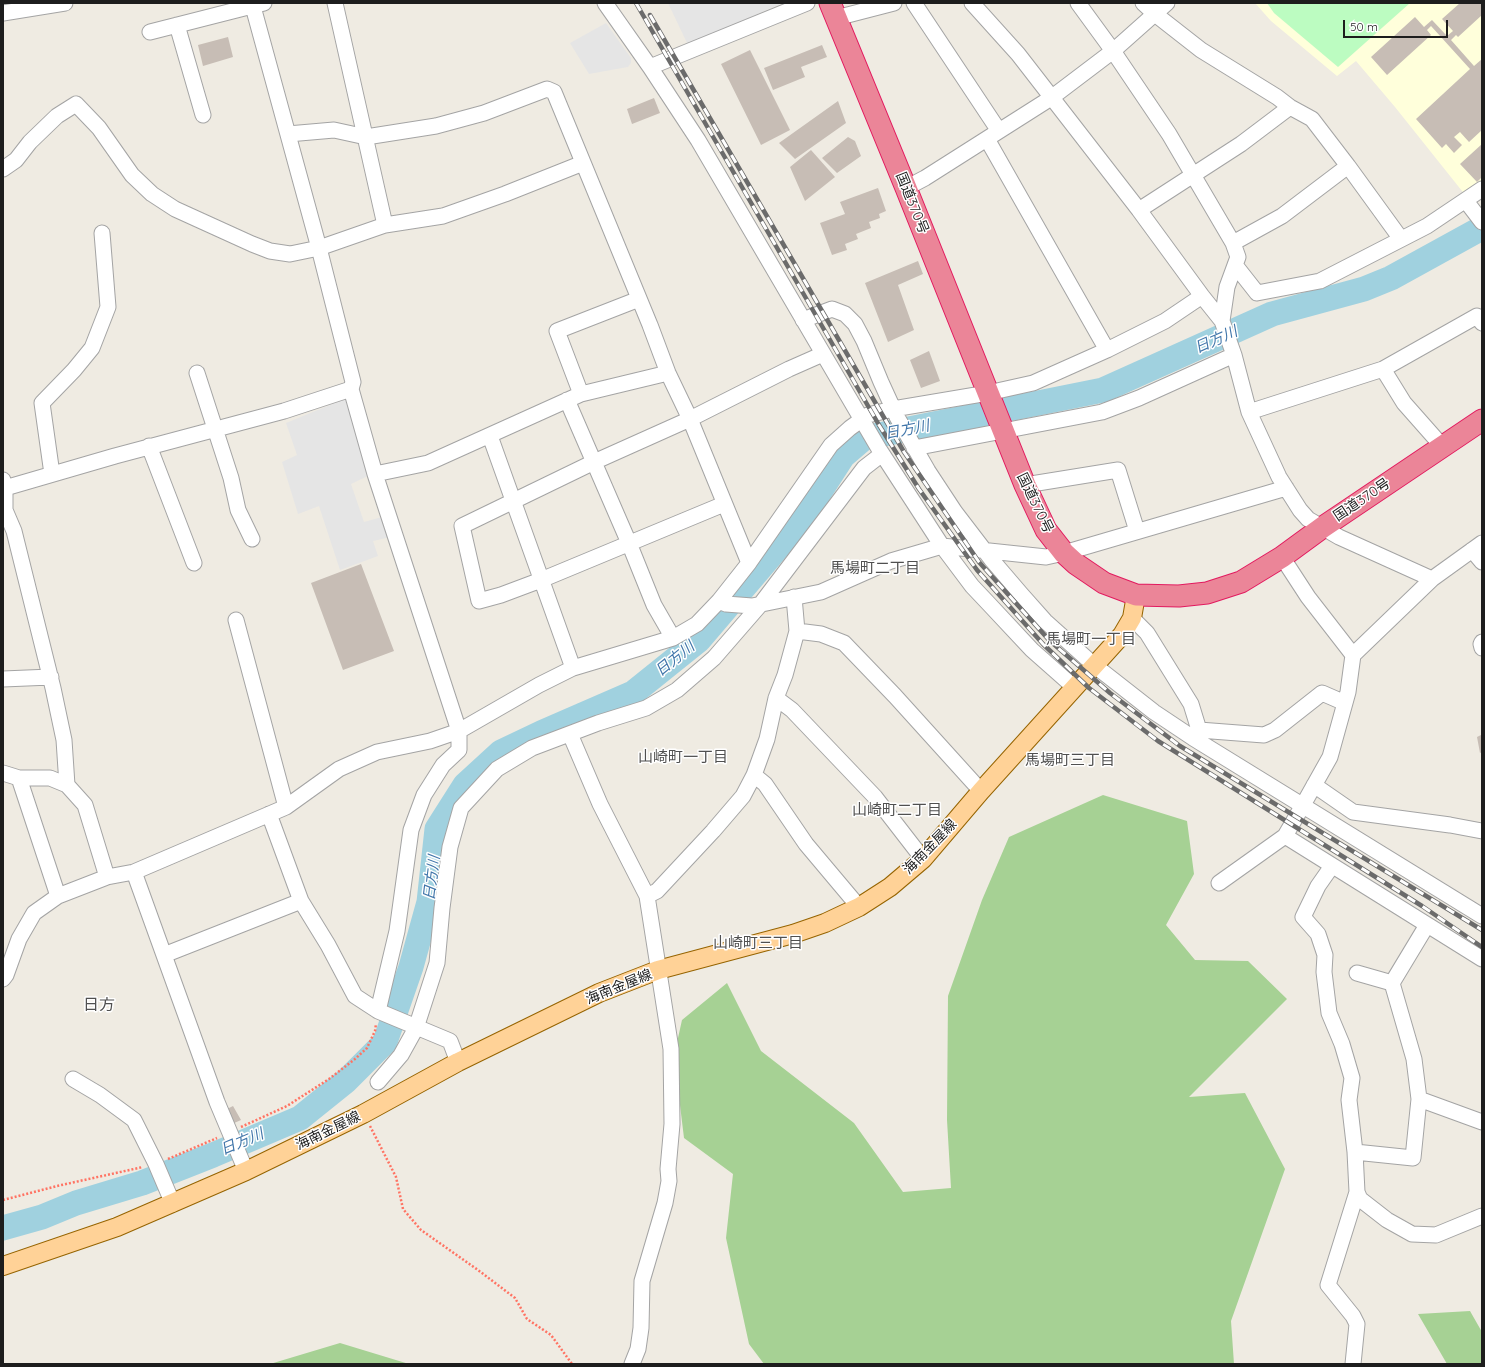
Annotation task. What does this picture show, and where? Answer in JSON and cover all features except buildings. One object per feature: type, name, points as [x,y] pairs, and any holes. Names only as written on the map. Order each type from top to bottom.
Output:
[{"type":"highway","name":"国道370号","points":[[833,10],[1025,485],[1046,530],[1064,553],[1076,564],[1104,583],[1136,595],[1179,596],[1207,593],[1241,582],[1282,557],[1323,527],[1482,420]]},
{"type":"main road","name":"海南金屋線","points":[[3,1266],[117,1226],[173,1204],[246,1171],[362,1114],[458,1062],[600,993],[658,970],[793,934],[825,923],[859,907],[890,887],[923,859],[981,791],[1075,688],[1122,635],[1132,618],[1136,595]]},
{"type":"street","points":[[3,13],[65,3]]},
{"type":"street","points":[[335,3],[385,225]]},
{"type":"street","points":[[605,3],[650,67],[698,140],[881,452],[942,546],[972,586],[1032,650],[1075,688]]},
{"type":"street","points":[[650,67],[807,3]]},
{"type":"street","points":[[833,10],[894,3]]},
{"type":"street","points":[[914,3],[993,135],[1107,350]]},
{"type":"street","points":[[972,3],[1018,54],[1139,210],[1222,321],[1234,355],[1249,412],[1279,477],[1300,510],[1308,519],[1339,537],[1432,579]]},
{"type":"street","points":[[1078,3],[1113,51],[1169,134],[1234,243],[1238,257],[1227,287],[1222,321]]},
{"type":"street","points":[[1143,3],[1201,50],[1276,96],[1290,107],[1312,119],[1401,240]]},
{"type":"street","points":[[906,188],[925,178],[1051,98],[1113,51],[1167,3]]},
{"type":"street","points":[[150,32],[257,4],[288,134],[353,382],[351,389],[375,474],[458,731],[459,750],[443,765],[424,795],[411,830],[397,931],[380,1012]]},
{"type":"street","points":[[177,25],[203,115]]},
{"type":"street","points":[[288,134],[334,130],[366,137],[443,124],[484,113],[547,89],[554,92],[668,373],[690,419],[749,563]]},
{"type":"street","points":[[3,169],[16,160],[30,142],[57,116],[76,104],[100,128],[132,175],[152,194],[175,210],[234,237],[270,251],[290,254],[318,248],[385,225],[442,216],[583,164]]},
{"type":"street","points":[[1139,210],[1241,144],[1290,107]]},
{"type":"street","points":[[1234,243],[1282,216],[1348,166]]},
{"type":"street","points":[[1235,265],[1257,294],[1320,281],[1469,204],[1482,189]]},
{"type":"street","points":[[1469,204],[1482,222]]},
{"type":"street","points":[[52,474],[42,403],[74,370],[92,348],[108,306],[102,233]]},
{"type":"street","points":[[3,979],[6,975],[19,939],[34,913],[58,896],[107,877],[134,872],[286,807],[339,769],[377,752],[430,741],[458,731],[539,685],[573,668],[673,638],[697,624],[723,602],[831,445],[850,428],[864,423],[868,415],[895,413],[990,397],[1033,383],[1107,350],[1165,321],[1202,296]]},
{"type":"street","points":[[581,394],[557,331],[639,299]]},
{"type":"street","points":[[803,320],[832,309],[845,314],[855,324],[864,340],[895,413],[912,444],[955,512],[984,550],[1045,621],[1094,665],[1154,712],[1196,734],[1303,805],[1482,916]]},
{"type":"street","points":[[1249,412],[1383,369],[1477,316],[1482,323]]},
{"type":"street","points":[[724,504],[541,580],[501,595],[479,601],[462,526],[594,462],[690,419],[789,369],[823,354]]},
{"type":"street","points":[[912,444],[1002,426],[1102,412],[1139,398],[1234,355]]},
{"type":"street","points":[[1383,369],[1404,403],[1442,446]]},
{"type":"street","points":[[197,373],[231,478],[238,510],[252,539]]},
{"type":"street","points":[[375,474],[428,463],[581,394],[668,373]]},
{"type":"street","points":[[67,785],[64,740],[51,677],[14,531],[4,510],[4,484],[52,474],[150,446],[168,443],[284,411],[351,389]]},
{"type":"street","points":[[567,400],[629,543],[654,605],[673,638]]},
{"type":"street","points":[[490,436],[573,668]]},
{"type":"street","points":[[150,446],[194,563]]},
{"type":"street","points":[[378,1082],[402,1055],[437,963],[450,847],[461,808],[497,769],[532,748],[646,708],[677,690],[714,658],[864,468],[881,452]]},
{"type":"street","points":[[1025,485],[1118,470],[1137,531]]},
{"type":"street","points":[[723,602],[756,606],[821,592],[891,561],[942,546],[1046,557],[1286,488]]},
{"type":"street","points":[[1219,883],[1285,836],[1330,757],[1348,692],[1353,656],[1432,579],[1477,546],[1482,562]]},
{"type":"street","points":[[1282,557],[1308,597],[1353,656]]},
{"type":"street","points":[[647,896],[657,891],[713,831],[743,796],[754,775],[767,739],[776,698],[785,675],[797,631],[794,597]]},
{"type":"street","points":[[1132,618],[1147,633],[1191,704],[1196,734]]},
{"type":"street","points":[[236,620],[286,807]]},
{"type":"street","points":[[797,631],[820,634],[844,644],[895,696],[981,791]]},
{"type":"street","points":[[1482,642],[1482,648]]},
{"type":"street","points":[[3,680],[51,677]]},
{"type":"street","points":[[1196,734],[1264,735],[1275,730],[1322,693],[1345,703]]},
{"type":"street","points":[[776,698],[792,710],[876,797],[923,859]]},
{"type":"street","points":[[570,734],[600,804],[647,896],[671,1049],[672,1124],[668,1169],[669,1181],[665,1203],[642,1281],[641,1328],[638,1349],[632,1364]]},
{"type":"street","points":[[3,773],[19,778],[50,778],[67,785],[85,805],[107,877]]},
{"type":"street","points":[[754,775],[765,784],[806,844],[859,907]]},
{"type":"street","points":[[19,778],[58,896]]},
{"type":"street","points":[[1314,785],[1353,812],[1450,825],[1482,832]]},
{"type":"street","points":[[269,814],[301,901],[328,945],[355,996],[380,1012],[450,1041],[458,1062]]},
{"type":"street","points":[[1285,836],[1482,959]]},
{"type":"street","points":[[1332,866],[1318,886],[1303,917],[1318,934],[1325,955],[1324,972],[1329,1013],[1342,1044],[1352,1078],[1349,1100],[1355,1152],[1356,1192],[1328,1285],[1353,1316],[1357,1324],[1353,1364]]},
{"type":"street","points":[[134,872],[217,1102],[246,1171]]},
{"type":"street","points":[[164,954],[301,901]]},
{"type":"street","points":[[1355,1152],[1413,1158],[1419,1099],[1414,1059],[1392,983],[1427,925]]},
{"type":"street","points":[[1357,973],[1392,983]]},
{"type":"street","points":[[73,1079],[100,1095],[134,1120],[156,1164],[173,1204]]},
{"type":"street","points":[[1419,1099],[1482,1122]]},
{"type":"street","points":[[1356,1192],[1360,1199],[1387,1220],[1412,1234],[1436,1235],[1482,1216]]},
{"type":"path","points":[[3,1200],[57,1186],[156,1164],[230,1134],[287,1106],[329,1079],[367,1048],[375,1031],[380,1012]]},
{"type":"path","points":[[362,1114],[375,1135],[396,1177],[403,1209],[421,1230],[515,1298],[527,1319],[551,1335],[572,1364]]},
{"type":"shaded area","points":[[668,3],[783,3],[688,45]]},
{"type":"shaded area","points":[[1255,3],[1482,3],[1482,185],[1466,196],[1356,61],[1337,76],[1271,21]]},
{"type":"shaded area","points":[[606,23],[631,58],[631,63],[628,67],[589,74],[570,43]]},
{"type":"shaded area","points":[[347,398],[372,474],[351,484],[364,522],[382,517],[390,537],[373,541],[378,556],[340,570],[319,506],[298,514],[282,462],[297,455],[286,423]]},
{"type":"green space","points":[[1267,3],[1410,3],[1338,67],[1274,13]]},
{"type":"green space","points":[[1103,795],[1187,821],[1194,874],[1166,925],[1195,960],[1248,961],[1287,999],[1189,1097],[1245,1093],[1285,1169],[1231,1321],[1234,1364],[764,1364],[749,1344],[726,1238],[733,1174],[684,1138],[674,1056],[682,1020],[727,983],[761,1051],[854,1123],[903,1192],[951,1188],[947,1120],[948,996],[982,900],[1009,837]]},
{"type":"green space","points":[[1470,1311],[1482,1332],[1482,1364],[1447,1364],[1418,1314]]},
{"type":"green space","points":[[340,1343],[409,1364],[270,1364]]},
{"type":"waterway","name":"日方川","points":[[3,1228],[42,1217],[76,1203],[142,1183],[300,1118],[346,1081],[385,1042],[411,967],[429,902],[437,829],[465,785],[501,752],[633,693],[699,640],[803,518],[843,456],[864,438],[1103,390],[1272,314],[1364,289],[1391,278],[1482,228]]},
{"type":"railway","points":[[636,3],[879,425],[919,489],[977,570],[1043,644],[1089,688],[1158,741],[1422,906],[1482,947]]},
{"type":"railway","points":[[650,15],[904,452],[979,562],[1049,640],[1110,693],[1180,746],[1482,930]]},
{"type":"district","name":"馬場町二丁目","points":[[875,568]]},
{"type":"district","name":"馬場町一丁目","points":[[1091,639]]},
{"type":"district","name":"山崎町一丁目","points":[[683,757]]},
{"type":"district","name":"馬場町三丁目","points":[[1070,760]]},
{"type":"district","name":"山崎町二丁目","points":[[897,810]]},
{"type":"district","name":"山崎町三丁目","points":[[758,943]]},
{"type":"district","name":"日方","points":[[99,1005]]}]
